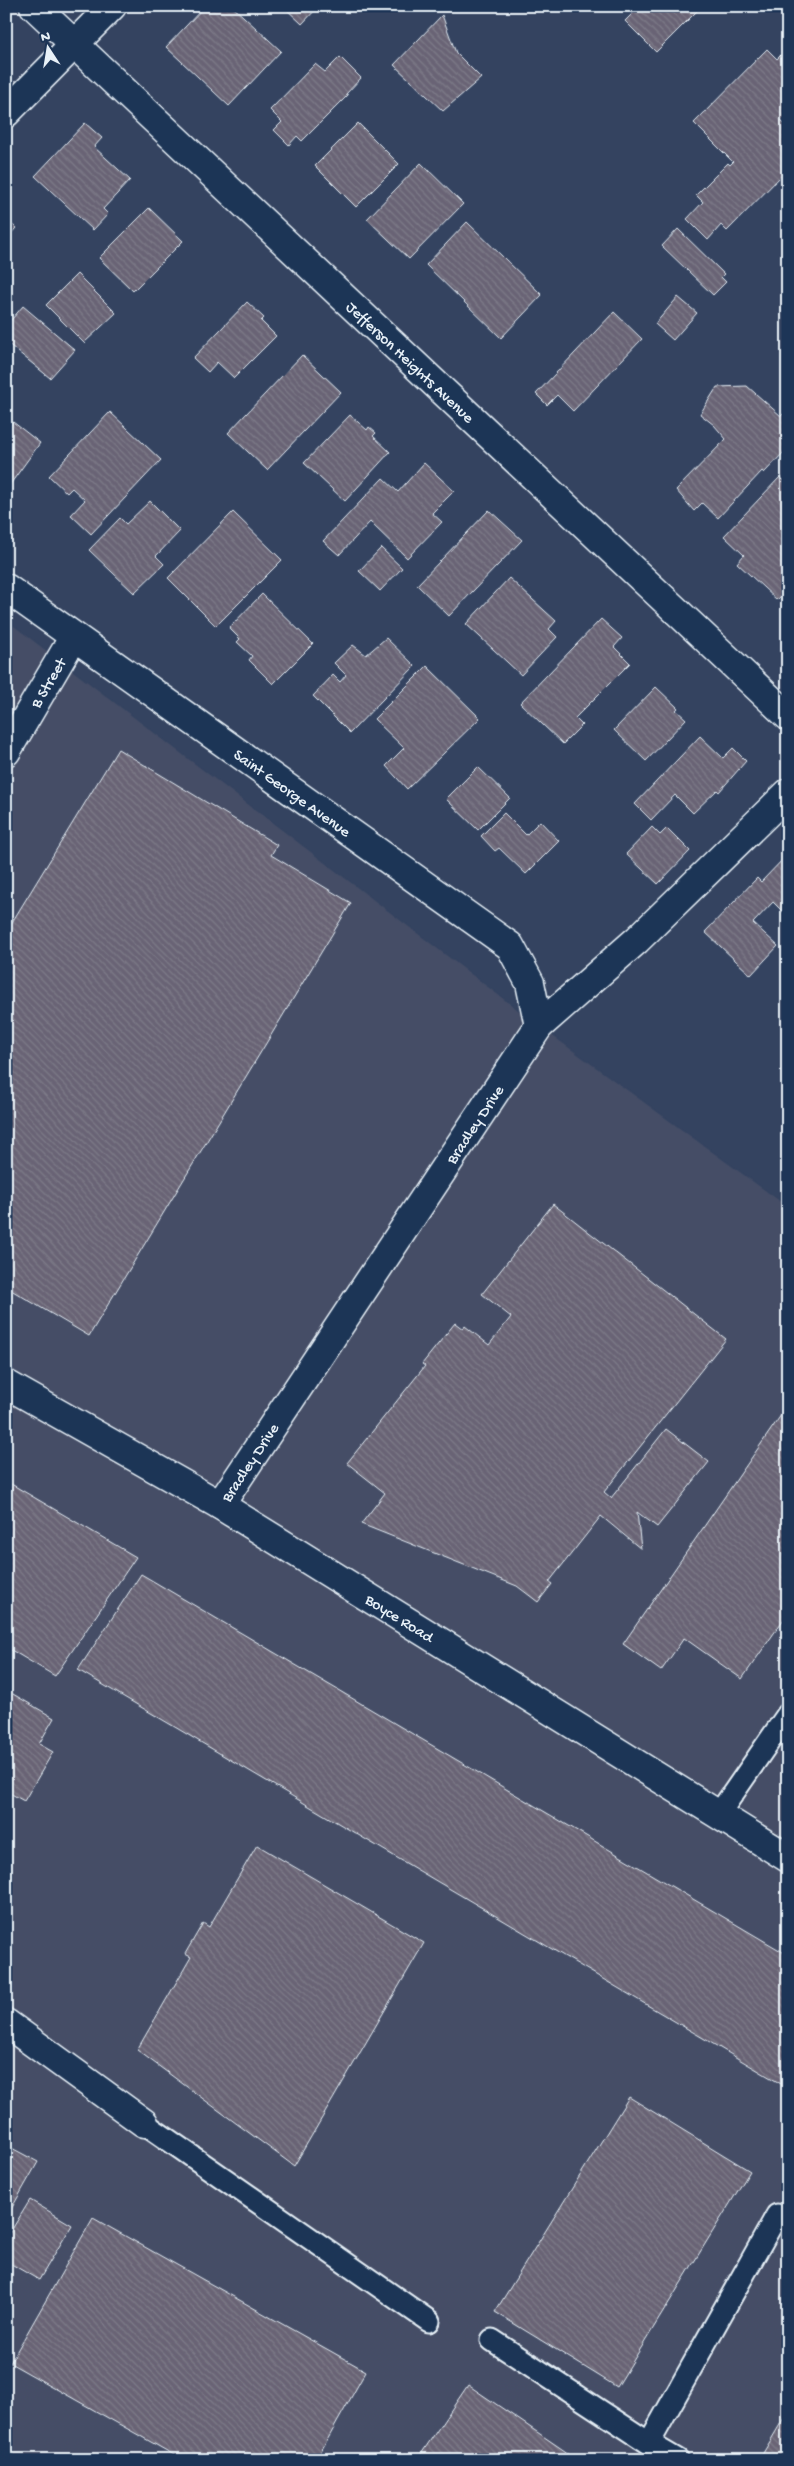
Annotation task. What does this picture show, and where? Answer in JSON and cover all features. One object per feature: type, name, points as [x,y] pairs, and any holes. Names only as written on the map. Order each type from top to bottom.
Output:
[{"type":"street","name":"Jefferson Heights Avenue","points":[[34,6],[788,716]]},
{"type":"street","points":[[6,113],[112,6]]},
{"type":"street","name":"Saint George Avenue","points":[[6,588],[73,638],[510,946],[530,983],[539,1026]]},
{"type":"street","name":"B Street","points":[[6,752],[73,638]]},
{"type":"street","name":"Bradley Drive","points":[[220,1505],[539,1026],[637,940],[788,794]]},
{"type":"street","name":"Boyce Road","points":[[6,1384],[220,1505],[788,1858]]},
{"type":"street","points":[[6,2023],[144,2123]]},
{"type":"lane","points":[[718,1815],[788,1714]]},
{"type":"lane","points":[[144,2123],[429,2321]]},
{"type":"lane","points":[[649,2443],[777,2215]]},
{"type":"lane","points":[[492,2340],[678,2460]]},
{"type":"shaded area","points":[[6,620],[539,1026],[788,1207],[788,2460],[6,2460]]},
{"type":"building","points":[[205,6],[232,6],[281,51],[229,106],[166,47]]},
{"type":"building","points":[[283,6],[319,6],[302,24]]},
{"type":"building","points":[[640,6],[702,6],[656,52],[625,21]]},
{"type":"building","points":[[442,15],[456,53],[481,78],[443,111],[394,65]]},
{"type":"building","points":[[767,49],[777,59],[785,51],[788,53],[788,114],[781,121],[788,127],[788,169],[727,231],[721,225],[708,240],[687,219],[703,202],[696,195],[728,163],[730,165],[733,162],[694,123]]},
{"type":"building","points":[[340,57],[361,78],[346,94],[348,95],[302,141],[297,136],[289,145],[274,130],[282,122],[270,110],[315,64],[325,72]]},
{"type":"building","points":[[85,123],[102,138],[94,147],[130,180],[103,209],[108,214],[93,230],[35,176]]},
{"type":"building","points":[[358,123],[399,164],[356,207],[315,166]]},
{"type":"building","points":[[421,163],[463,204],[409,259],[367,219]]},
{"type":"building","points":[[149,208],[183,241],[133,291],[99,258]]},
{"type":"building","points":[[6,219],[16,228],[6,239]]},
{"type":"building","points":[[467,222],[542,295],[501,338],[426,265]]},
{"type":"building","points":[[678,229],[724,274],[721,277],[726,282],[713,295],[662,246]]},
{"type":"building","points":[[77,274],[116,313],[84,343],[46,305]]},
{"type":"building","points":[[678,297],[697,313],[673,340],[655,324]]},
{"type":"building","points":[[247,302],[264,318],[261,321],[276,336],[234,378],[217,362],[208,372],[193,358]]},
{"type":"building","points":[[23,306],[75,350],[50,378],[6,342],[6,326]]},
{"type":"building","points":[[614,312],[642,339],[573,411],[557,395],[547,405],[536,394]]},
{"type":"building","points":[[302,355],[341,392],[267,470],[228,433]]},
{"type":"building","points":[[747,386],[781,416],[788,409],[788,451],[786,450],[764,473],[762,471],[718,518],[702,503],[694,511],[676,490],[726,439],[714,425],[700,414],[717,387]]},
{"type":"building","points":[[110,412],[161,460],[91,534],[71,515],[85,500],[72,488],[67,493],[49,476]]},
{"type":"building","points":[[350,415],[367,430],[369,427],[376,433],[373,436],[390,452],[345,501],[304,463]]},
{"type":"building","points":[[13,422],[40,443],[6,490],[6,431]]},
{"type":"building","points":[[424,463],[454,491],[432,513],[442,522],[407,558],[370,522],[339,555],[323,541],[383,478],[398,492]]},
{"type":"building","points":[[780,477],[788,484],[788,589],[777,600],[737,563],[744,555],[724,536]]},
{"type":"building","points":[[150,501],[180,531],[156,556],[164,564],[134,593],[89,550],[120,518],[126,524]]},
{"type":"building","points":[[489,510],[522,540],[449,616],[417,585]]},
{"type":"building","points":[[233,512],[282,560],[216,626],[168,578]]},
{"type":"building","points":[[381,548],[402,568],[380,591],[359,571]]},
{"type":"building","points":[[509,578],[556,621],[549,629],[557,637],[521,675],[466,624]]},
{"type":"building","points":[[262,594],[313,644],[273,684],[249,660],[252,656],[237,642],[240,639],[229,628]]},
{"type":"building","points":[[601,619],[622,638],[614,647],[630,663],[575,718],[582,725],[563,744],[520,703]]},
{"type":"building","points":[[386,638],[415,666],[350,733],[313,696],[333,675],[340,682],[346,675],[334,663],[353,645],[366,655]]},
{"type":"building","points":[[427,666],[480,718],[407,789],[386,766],[404,748],[374,719]]},
{"type":"building","points":[[656,687],[678,708],[676,710],[686,719],[646,761],[614,730]]},
{"type":"building","points":[[700,736],[723,758],[733,748],[746,761],[719,792],[717,790],[693,813],[675,795],[651,820],[635,804]]},
{"type":"building","points":[[118,749],[277,845],[271,855],[351,903],[89,1336],[6,1287],[6,932]]},
{"type":"building","points":[[478,767],[510,798],[478,830],[446,799]]},
{"type":"building","points":[[504,813],[526,835],[540,821],[559,841],[526,874],[499,848],[495,851],[481,836]]},
{"type":"building","points":[[652,827],[660,835],[667,828],[690,851],[658,884],[626,854]]},
{"type":"building","points":[[788,854],[788,917],[773,902],[753,923],[778,946],[751,975],[705,932],[757,878],[761,882]]},
{"type":"building","points":[[553,1204],[726,1339],[604,1492],[611,1498],[666,1429],[709,1462],[657,1527],[637,1512],[641,1549],[601,1516],[549,1582],[552,1584],[538,1602],[517,1586],[361,1524],[385,1493],[347,1463],[425,1366],[422,1364],[455,1323],[463,1329],[465,1326],[489,1345],[511,1317],[482,1294]]},
{"type":"building","points":[[788,1405],[788,1613],[742,1679],[684,1638],[661,1671],[623,1644]]},
{"type":"building","points":[[6,1481],[136,1557],[55,1676],[6,1647]]},
{"type":"building","points":[[141,1574],[788,1955],[788,2088],[78,1670]]},
{"type":"building","points":[[6,1690],[54,1718],[39,1744],[53,1752],[24,1801],[6,1791]]},
{"type":"building","points":[[257,1845],[424,1943],[294,2166],[137,2050],[191,1957],[185,1954],[203,1923],[209,1927]]},
{"type":"building","points":[[629,2097],[750,2171],[617,2387],[495,2312]]},
{"type":"building","points":[[6,2145],[38,2162],[6,2218]]},
{"type":"building","points":[[30,2200],[72,2225],[39,2280],[6,2261],[6,2239]]},
{"type":"building","points":[[93,2218],[366,2371],[316,2460],[183,2460],[10,2363]]},
{"type":"building","points":[[468,2385],[578,2460],[417,2460]]},
{"type":"building","points":[[788,2411],[788,2460],[759,2460]]}]
